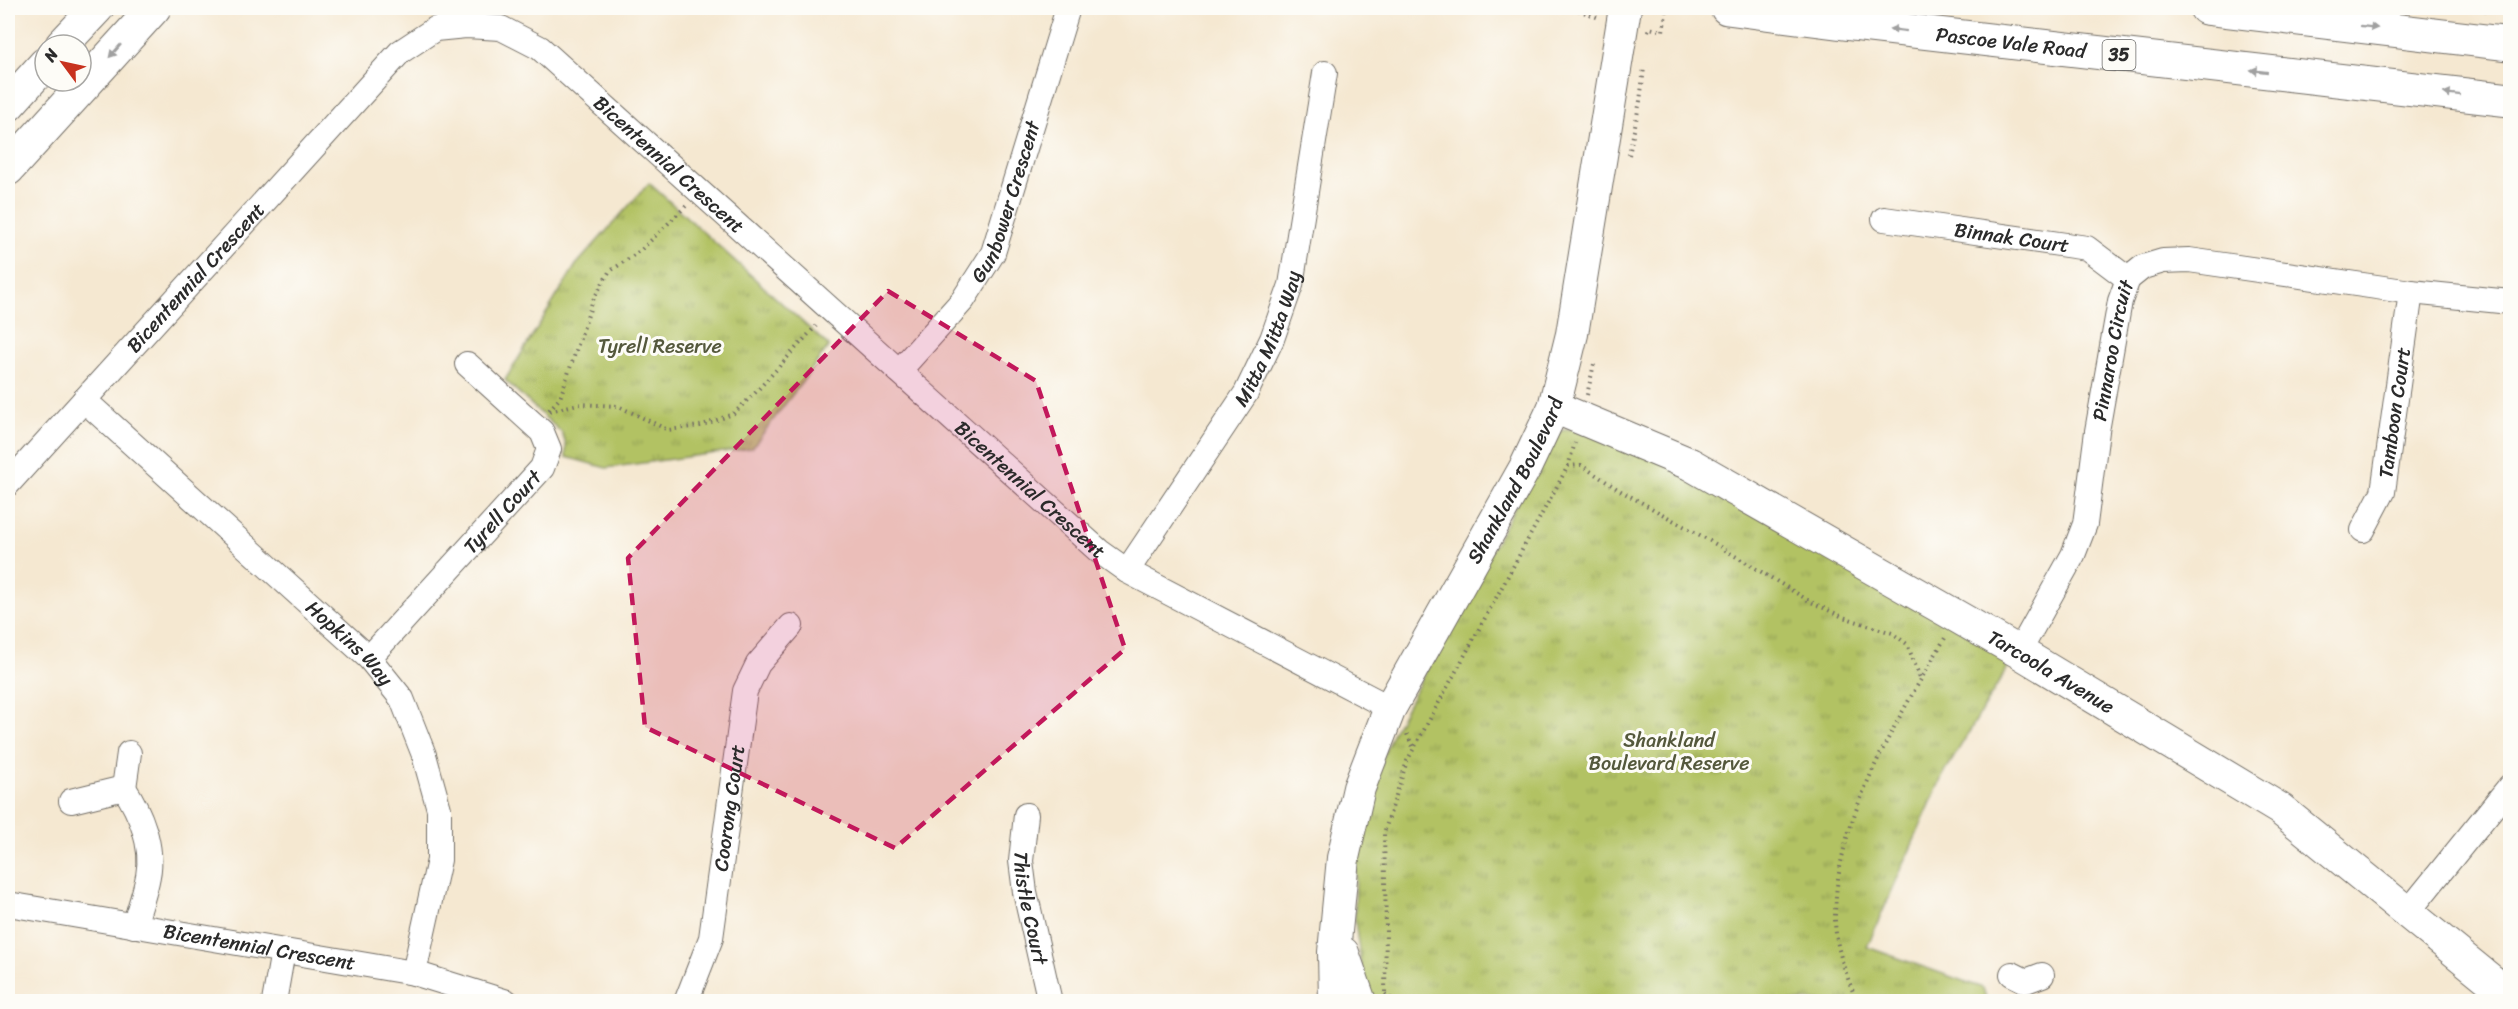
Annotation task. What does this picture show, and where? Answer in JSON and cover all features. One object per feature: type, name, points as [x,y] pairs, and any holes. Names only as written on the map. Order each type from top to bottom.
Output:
[{"type":"main road","points":[[74,33],[97,8]]},
{"type":"main road","points":[[8,169],[154,8]]},
{"type":"main road","name":"Pascoe Vale Road","points":[[1727,8],[2511,100]]},
{"type":"main road","points":[[2206,8],[2511,44]]},
{"type":"main road","points":[[8,105],[33,77]]},
{"type":"street","name":"Gunbower Crescent","points":[[899,371],[963,300],[993,253],[1068,8]]},
{"type":"street","name":"Shankland Boulevard","points":[[1335,1002],[1334,952],[1343,858],[1359,788],[1390,708],[1526,466],[1568,413],[1572,334],[1624,8]]},
{"type":"street","name":"Bicentennial Crescent","points":[[8,484],[400,52],[435,28],[466,26],[503,18],[540,48],[1099,551],[1127,571],[1390,708]]},
{"type":"street","name":"Mitta Mitta Way","points":[[1127,571],[1246,393],[1272,339],[1291,285],[1325,73]]},
{"type":"street","name":"Binnak Court","points":[[1878,218],[2087,248],[2128,279]]},
{"type":"street","name":"Pinnaroo Circuit","points":[[2019,652],[2073,555],[2085,524],[2097,431],[2120,301],[2128,279],[2143,267],[2163,261],[2189,260],[2410,292],[2511,302]]},
{"type":"street","name":"Tamboon Court","points":[[2360,530],[2383,492],[2410,292]]},
{"type":"street","name":"Tyrell Court","points":[[369,658],[542,468],[549,449],[542,432],[467,364]]},
{"type":"street","name":"Hopkins Way","points":[[84,400],[369,658],[402,699],[424,755],[439,809],[439,860],[414,973]]},
{"type":"street","name":"Tarcoola Avenue","points":[[1568,413],[1690,464],[2019,652],[2280,808],[2511,996]]},
{"type":"street","name":"Coorong Court","points":[[686,1002],[711,938],[746,691],[758,664],[791,626]]},
{"type":"street","points":[[129,753],[124,788],[136,807],[147,844],[149,874],[134,926]]},
{"type":"street","points":[[2408,912],[2511,786]]},
{"type":"street","points":[[71,801],[124,788]]},
{"type":"street","name":"Thistle Court","points":[[1026,815],[1021,861],[1025,892],[1050,1002]]},
{"type":"street","name":"Bicentennial Crescent","points":[[8,904],[414,973],[507,1002]]},
{"type":"street","name":"Shankland Boulevard","points":[[1337,929],[1348,972],[1372,998]]},
{"type":"street","points":[[274,1002],[283,951]]},
{"type":"path","points":[[1647,36],[1649,28],[1663,31],[1667,8]]},
{"type":"path","points":[[2455,8],[2511,12]]},
{"type":"path","points":[[1629,159],[1645,58]]},
{"type":"path","points":[[700,192],[641,250],[609,272],[593,300],[560,398],[548,411],[578,404],[618,406],[668,430],[700,426],[733,414],[831,310]]},
{"type":"path","points":[[1372,998],[1386,929],[1383,833],[1407,761],[1568,466],[1568,413],[1594,360]]},
{"type":"path","points":[[1568,466],[1581,465],[1618,490],[1707,539],[1811,602],[1843,617],[1892,633],[1908,644],[1921,680]]},
{"type":"path","points":[[1857,1002],[1840,957],[1835,918],[1842,860],[1855,815],[1884,743],[1958,617]]},
{"type":"path","points":[[1372,998],[1387,1002]]},
{"type":"path","points":[[1372,998],[1396,1002]]},
{"type":"highlighted area","points":[[888,291],[1036,381],[1125,649],[895,848],[645,727],[628,558]]},
{"type":"green space","name":"Tyrell Reserve","points":[[649,183],[829,346],[752,448],[606,468],[566,457],[566,445],[562,433],[505,380],[576,265]]},
{"type":"green space","name":"Shankland Boulevard Reserve","points":[[1579,428],[1686,472],[2012,660],[1942,777],[1867,947],[1983,988],[1987,1001],[1372,1002],[1364,989],[1355,921],[1356,855],[1370,792],[1392,734],[1551,440],[1563,430]]}]
